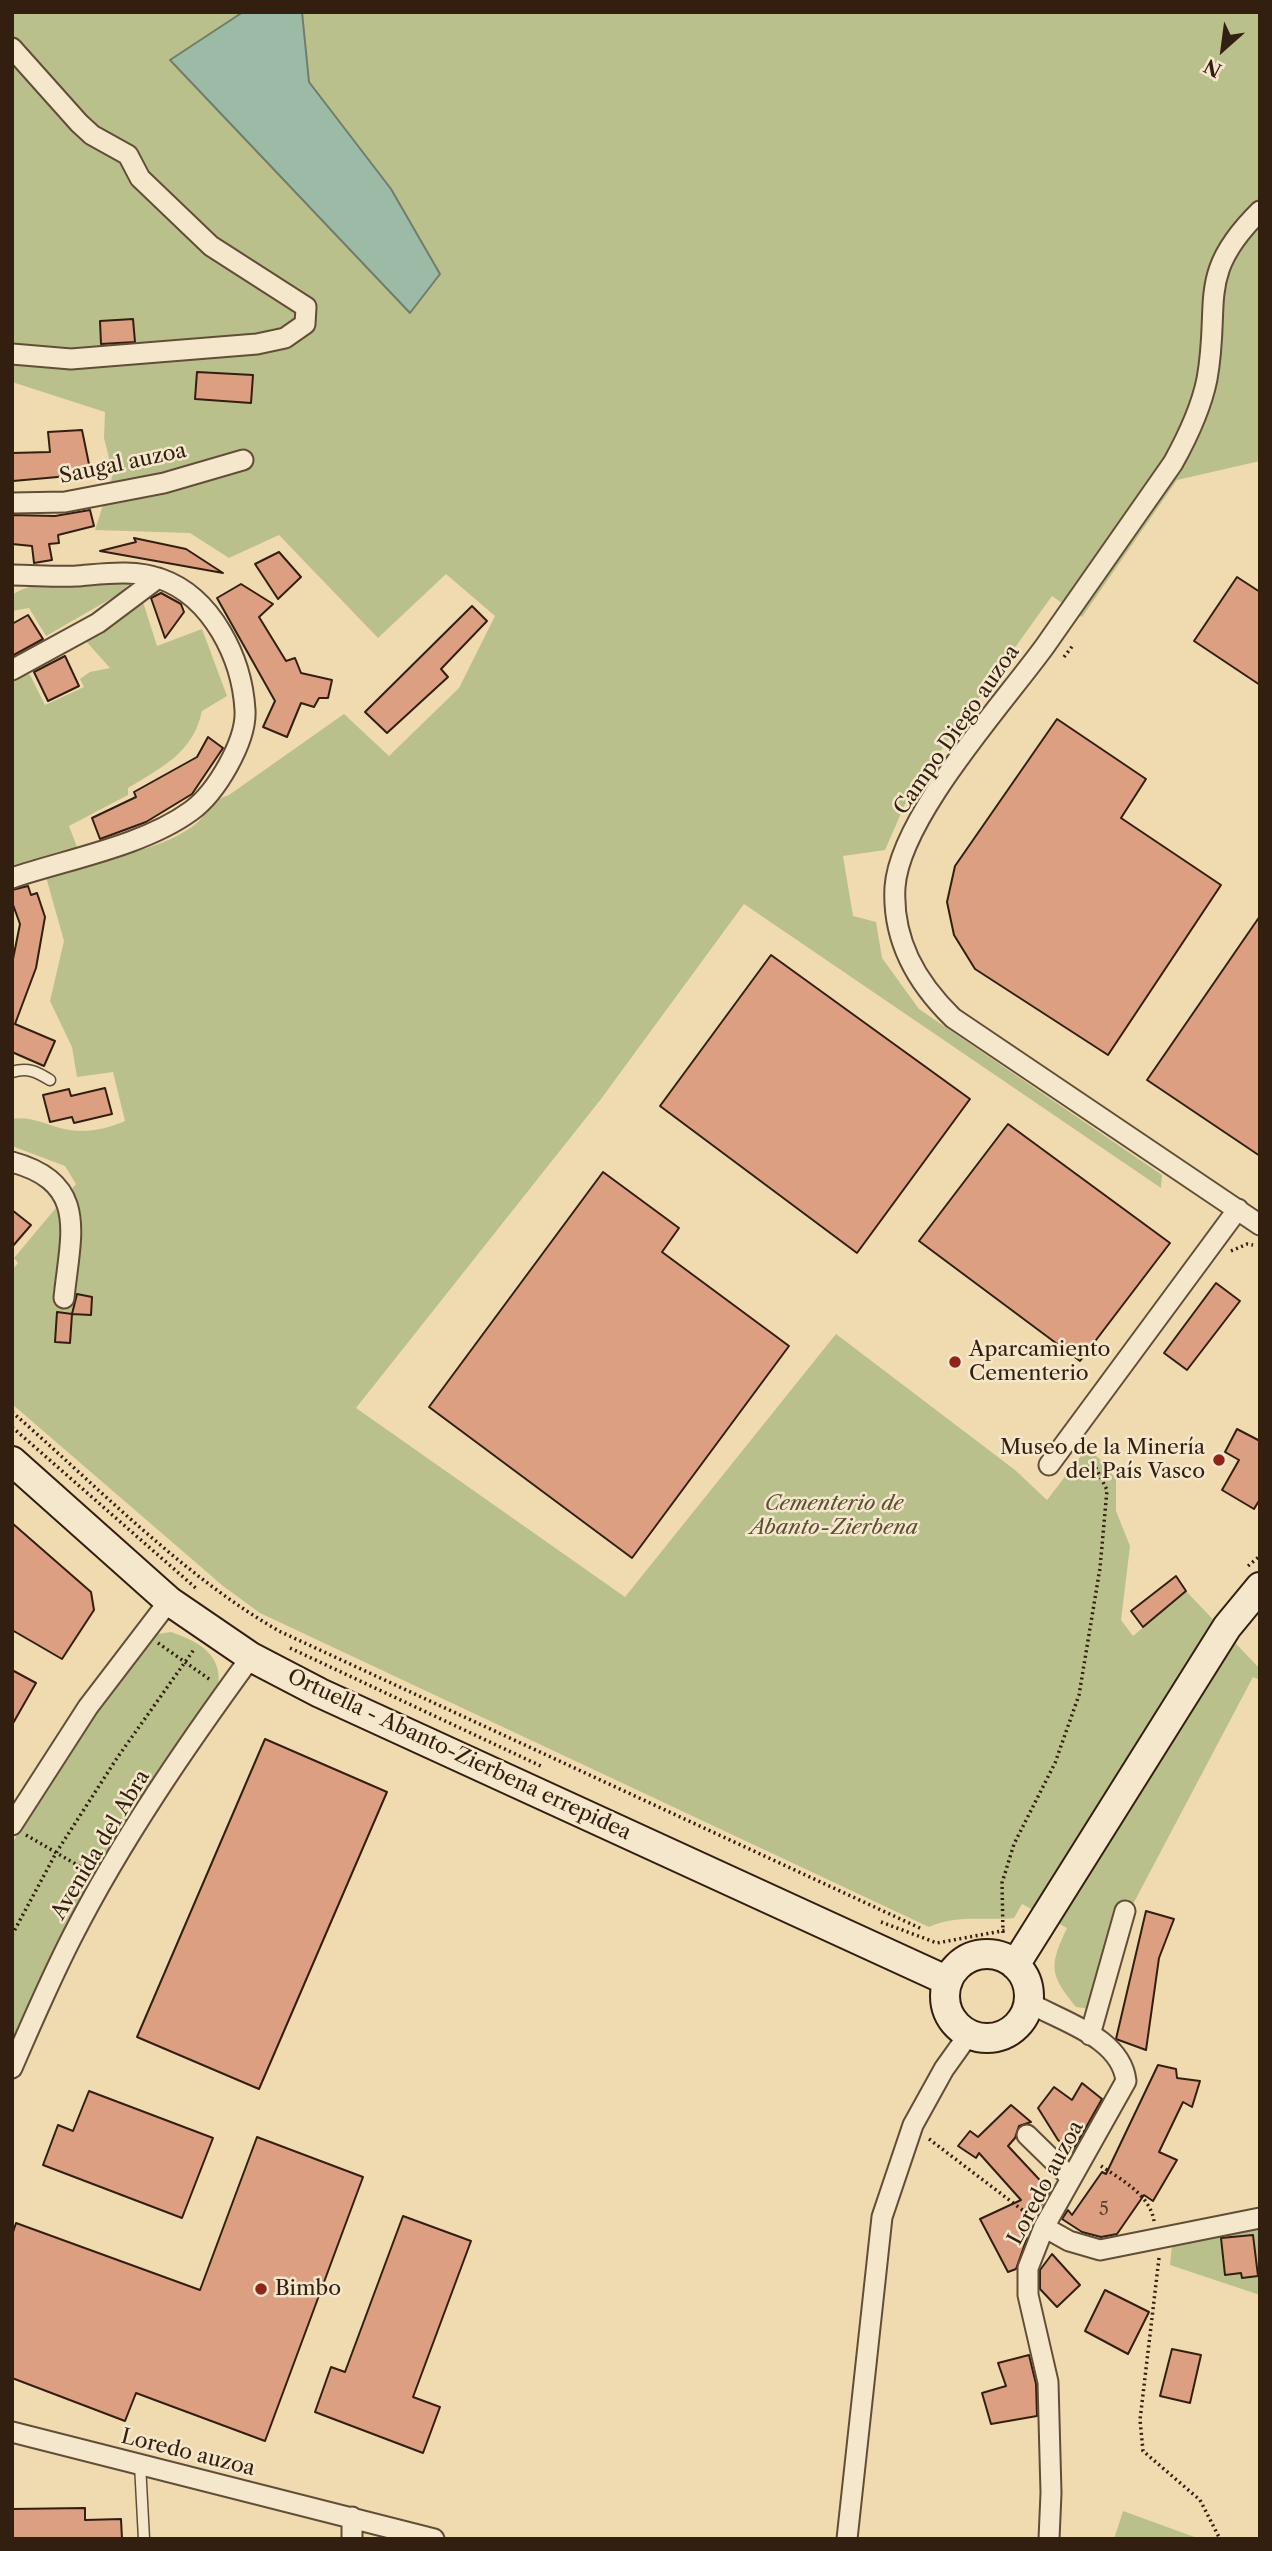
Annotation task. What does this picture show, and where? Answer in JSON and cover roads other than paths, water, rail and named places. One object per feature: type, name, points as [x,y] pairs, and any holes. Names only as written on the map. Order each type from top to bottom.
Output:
[{"type":"street","points":[[12,48],[92,135],[128,155],[140,178],[211,246],[253,275],[299,300],[306,307],[308,315],[305,324],[285,338],[257,344],[71,359],[12,354]]},
{"type":"street","name":"Campo Diego auzoa","points":[[1260,211],[1238,232],[1223,256],[1215,279],[1207,380],[1189,433],[1173,463],[1045,646],[929,802],[904,850],[895,885],[901,941],[916,975],[953,1018],[1260,1225]]},
{"type":"street","name":"Saugal auzoa","points":[[12,503],[77,500],[163,483],[243,460]]},
{"type":"street","points":[[12,575],[74,576],[113,572],[158,578],[181,588],[212,616],[227,643],[239,676],[245,713],[239,744],[223,775],[192,810],[142,837],[12,878]]},
{"type":"street","points":[[12,670],[98,623],[158,578]]},
{"type":"street","points":[[12,1162],[41,1173],[65,1195],[72,1222],[64,1298]]},
{"type":"street","points":[[1056,1469],[1238,1209]]},
{"type":"street","name":"Ortuella - Abanto-Zierbena errepidea","points":[[12,1461],[169,1601],[251,1657],[320,1693],[948,1981]]},
{"type":"street","points":[[1015,1965],[1227,1627],[1251,1578]]},
{"type":"street","points":[[18,1829],[88,1707],[169,1601]]},
{"type":"street","name":"Avenida del Abra","points":[[12,2068],[66,1949],[103,1880],[179,1760],[251,1657]]},
{"type":"street","points":[[1090,2035],[1125,1911]]},
{"type":"street","points":[[977,1955],[1003,1958],[1015,1965],[1026,1982],[1028,2002],[1017,2025],[994,2038],[969,2034],[960,2028],[948,2011],[945,1991],[955,1969],[977,1955]]},
{"type":"street","name":"Loredo auzoa","points":[[1028,2002],[1090,2035],[1119,2056],[1124,2066],[1126,2081],[1044,2227],[1034,2248],[1027,2283],[1048,2382],[1051,2493],[1049,2539]]},
{"type":"street","points":[[847,2539],[881,2217],[913,2125],[944,2069],[969,2034]]},
{"type":"street","points":[[1027,2135],[1071,2178]]},
{"type":"street","points":[[1044,2227],[1069,2241],[1100,2250],[1156,2241],[1260,2218]]},
{"type":"street","name":"Loredo auzoa","points":[[12,2432],[434,2539]]},
{"type":"street","points":[[352,2517],[352,2539]]},
{"type":"lane","points":[[12,1072],[24,1069],[35,1071],[50,1080]]},
{"type":"lane","points":[[141,2464],[144,2539]]},
{"type":"place","name":"Aparcamiento Cementerio","points":[[955,1362]]},
{"type":"place","name":"Museo de la Minería del País Vasco","points":[[1219,1460]]},
{"type":"place","name":"Bimbo","points":[[261,2289]]},
{"type":"park label","name":"Cementerio de Abanto-Zierbena","points":[[834,1516]]}]
